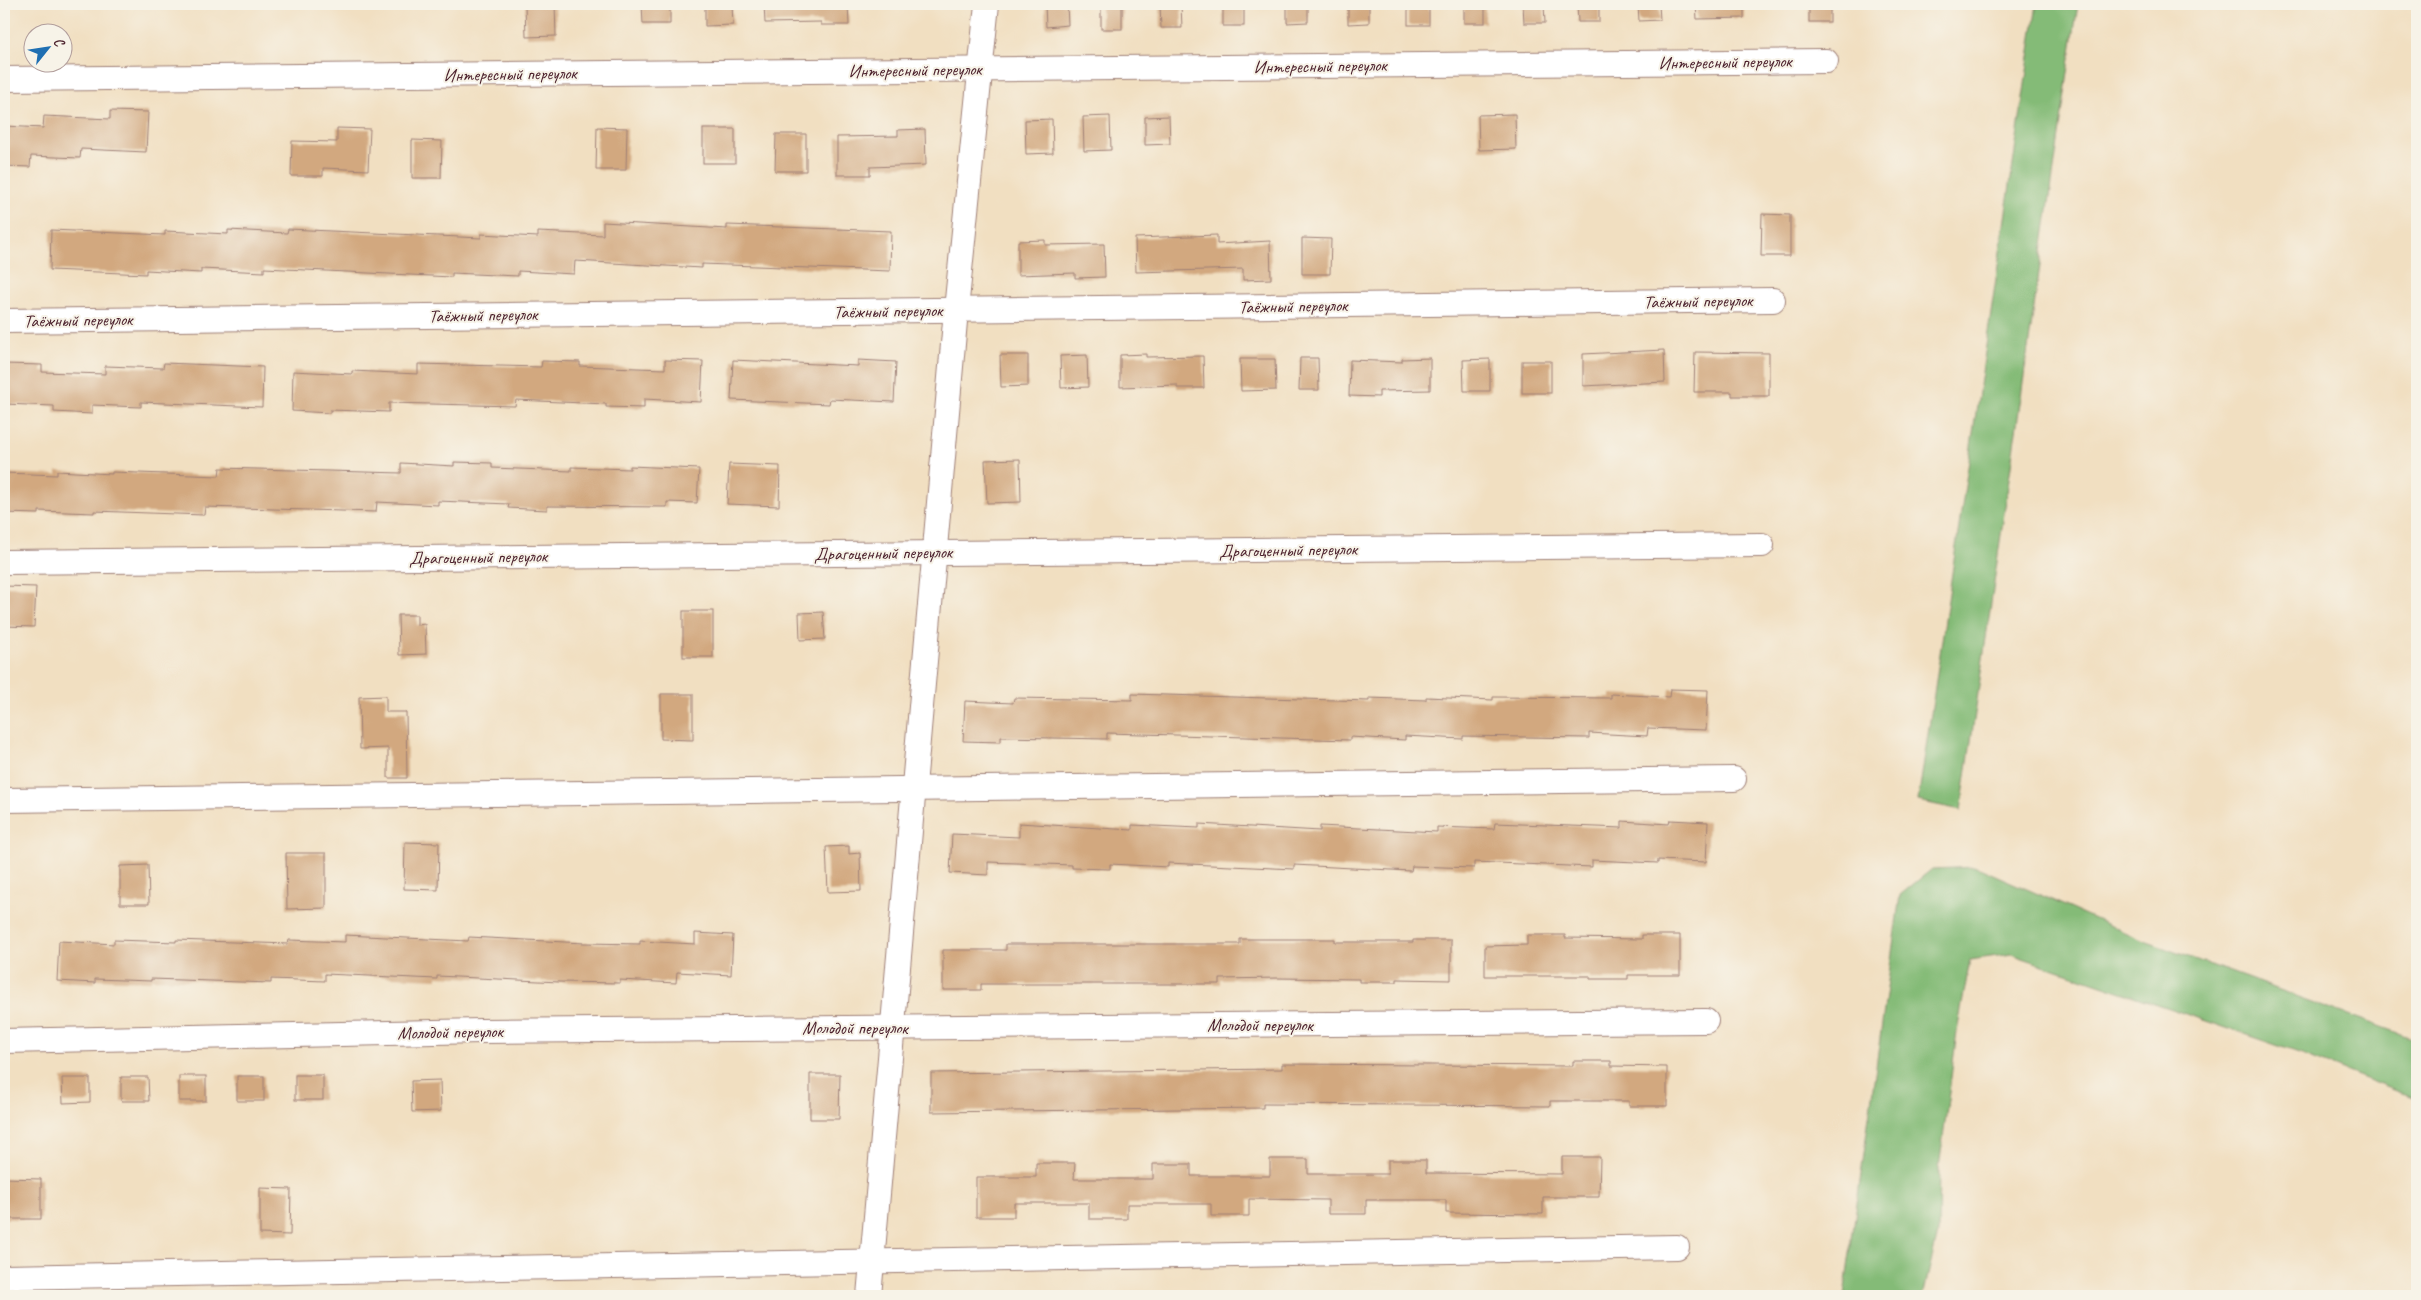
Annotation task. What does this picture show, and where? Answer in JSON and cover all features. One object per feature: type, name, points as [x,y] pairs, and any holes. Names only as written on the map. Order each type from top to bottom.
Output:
[{"type":"street","points":[[870,1296],[956,310],[987,4]]},
{"type":"street","name":"Интересный переулок","points":[[4,78],[1826,61]]},
{"type":"street","name":"Таёжный переулок","points":[[4,321],[1773,300]]},
{"type":"street","name":"Драгоценный переулок","points":[[4,562],[1762,545]]},
{"type":"street","points":[[4,800],[1734,779]]},
{"type":"street","name":"Молодой переулок","points":[[4,1040],[481,1031],[1706,1021]]},
{"type":"street","points":[[4,1278],[1677,1247]]},
{"type":"green space","points":[[2037,4],[2078,4],[1961,810],[1918,801]]},
{"type":"green space","points":[[1977,867],[2142,940],[2417,1040],[2417,1099],[2302,1054],[2011,954],[1970,960],[1957,1032],[1939,1168],[1938,1233],[1923,1296],[1844,1296],[1900,895],[1932,869]]},
{"type":"building","points":[[525,4],[555,4],[556,36],[526,37]]},
{"type":"building","points":[[642,4],[670,4],[670,24],[643,24]]},
{"type":"building","points":[[705,4],[732,4],[733,25],[705,26]]},
{"type":"building","points":[[764,4],[848,4],[849,25],[821,25],[821,22],[765,23]]},
{"type":"building","points":[[1045,4],[1067,4],[1068,25],[1046,27]]},
{"type":"building","points":[[1101,4],[1122,4],[1122,29],[1101,29]]},
{"type":"building","points":[[1160,4],[1181,4],[1182,28],[1161,28]]},
{"type":"building","points":[[1223,4],[1244,4],[1244,26],[1223,26]]},
{"type":"building","points":[[1287,4],[1308,4],[1308,22],[1287,23]]},
{"type":"building","points":[[1348,4],[1369,4],[1369,23],[1348,24]]},
{"type":"building","points":[[1408,4],[1429,4],[1429,25],[1408,25]]},
{"type":"building","points":[[1464,4],[1485,4],[1485,23],[1464,23]]},
{"type":"building","points":[[1523,4],[1544,4],[1545,23],[1524,23]]},
{"type":"building","points":[[1577,4],[1599,4],[1599,22],[1578,22]]},
{"type":"building","points":[[1638,4],[1659,4],[1660,20],[1639,21]]},
{"type":"building","points":[[1696,4],[1744,4],[1744,18],[1697,19]]},
{"type":"building","points":[[1809,4],[1830,4],[1830,22],[1809,22]]},
{"type":"building","points":[[110,111],[148,112],[146,152],[81,149],[80,158],[31,156],[30,167],[4,166],[4,126],[43,128],[44,116],[110,119]]},
{"type":"building","points":[[1515,114],[1516,149],[1479,150],[1478,115]]},
{"type":"building","points":[[1110,116],[1111,150],[1084,151],[1083,117]]},
{"type":"building","points":[[1169,116],[1170,144],[1145,145],[1145,117]]},
{"type":"building","points":[[1052,119],[1053,153],[1026,154],[1025,120]]},
{"type":"building","points":[[597,127],[627,128],[626,170],[596,170]]},
{"type":"building","points":[[337,128],[370,129],[368,170],[323,168],[323,176],[291,176],[292,141],[337,142]]},
{"type":"building","points":[[703,129],[735,129],[735,163],[703,163]]},
{"type":"building","points":[[925,129],[926,165],[870,167],[870,175],[837,175],[837,137],[898,136],[898,130]]},
{"type":"building","points":[[776,134],[806,134],[806,171],[775,171]]},
{"type":"building","points":[[412,140],[442,141],[441,178],[412,178]]},
{"type":"building","points":[[1762,214],[1790,215],[1790,256],[1761,256]]},
{"type":"building","points":[[603,222],[727,229],[727,225],[891,231],[890,271],[702,264],[702,268],[575,261],[574,274],[518,271],[518,276],[452,273],[452,277],[264,268],[264,272],[201,269],[201,273],[146,270],[146,274],[50,270],[51,230],[165,235],[165,231],[228,234],[228,230],[287,233],[288,229],[481,238],[481,234],[538,237],[538,232],[603,235]]},
{"type":"building","points":[[1217,235],[1217,244],[1270,241],[1271,279],[1243,280],[1243,269],[1136,272],[1135,238]]},
{"type":"building","points":[[1302,238],[1331,239],[1330,274],[1302,274]]},
{"type":"building","points":[[1045,240],[1045,245],[1104,244],[1105,277],[1075,278],[1075,273],[1018,275],[1018,241]]},
{"type":"building","points":[[1664,350],[1665,382],[1583,386],[1583,354]]},
{"type":"building","points":[[1695,352],[1769,353],[1769,396],[1732,396],[1732,392],[1694,392]]},
{"type":"building","points":[[1146,354],[1146,357],[1203,356],[1204,388],[1177,388],[1177,385],[1120,387],[1120,355]]},
{"type":"building","points":[[1000,355],[1028,355],[1028,386],[1001,387]]},
{"type":"building","points":[[1087,355],[1088,387],[1061,388],[1060,356]]},
{"type":"building","points":[[1300,358],[1318,358],[1319,390],[1299,390]]},
{"type":"building","points":[[1430,358],[1430,390],[1379,391],[1379,397],[1349,396],[1350,360],[1402,362],[1402,359]]},
{"type":"building","points":[[1240,359],[1275,359],[1276,390],[1241,391]]},
{"type":"building","points":[[1490,359],[1490,391],[1464,391],[1463,360]]},
{"type":"building","points":[[665,360],[703,361],[701,402],[644,399],[644,408],[606,407],[606,404],[516,400],[515,406],[389,403],[389,412],[330,410],[330,413],[292,411],[293,371],[352,374],[352,371],[418,374],[418,364],[541,367],[542,361],[580,362],[580,366],[665,369]]},
{"type":"building","points":[[733,360],[858,366],[858,360],[896,362],[894,402],[830,399],[829,404],[731,400]]},
{"type":"building","points":[[1522,361],[1551,361],[1551,393],[1522,393]]},
{"type":"building","points":[[164,363],[263,367],[262,407],[141,402],[141,407],[92,405],[92,414],[54,412],[54,406],[4,404],[4,364],[42,365],[42,372],[105,374],[105,366],[163,368]]},
{"type":"building","points":[[1020,459],[1021,502],[987,503],[985,460]]},
{"type":"building","points":[[454,462],[492,463],[492,468],[571,471],[571,467],[630,469],[630,466],[699,469],[697,503],[667,502],[667,507],[547,506],[547,510],[508,508],[509,504],[438,501],[438,505],[377,502],[376,512],[205,507],[204,515],[94,511],[94,513],[39,511],[39,514],[4,513],[4,473],[57,475],[57,471],[219,476],[220,468],[401,473],[401,463],[454,466]]},
{"type":"building","points":[[729,464],[780,466],[779,506],[727,504]]},
{"type":"building","points":[[4,586],[36,587],[34,627],[4,626]]},
{"type":"building","points":[[683,611],[713,611],[713,657],[683,657]]},
{"type":"building","points":[[823,612],[825,639],[800,640],[799,613]]},
{"type":"building","points":[[398,615],[417,615],[417,625],[425,624],[426,654],[399,655]]},
{"type":"building","points":[[1670,689],[1708,690],[1706,730],[1648,728],[1647,736],[1589,733],[1589,738],[1463,736],[1463,739],[1405,736],[1405,740],[1350,737],[1350,740],[1107,733],[1107,739],[1001,737],[1001,742],[963,741],[965,701],[1013,703],[1014,698],[1132,700],[1132,694],[1369,701],[1369,698],[1426,700],[1426,697],[1493,700],[1493,697],[1611,698],[1611,694],[1669,697]]},
{"type":"building","points":[[661,694],[693,694],[693,740],[661,739]]},
{"type":"building","points":[[386,696],[386,712],[406,712],[407,778],[388,778],[388,748],[360,749],[359,697]]},
{"type":"building","points":[[1670,820],[1708,822],[1706,862],[1658,860],[1658,863],[1592,860],[1592,867],[1474,862],[1474,868],[1412,866],[1411,871],[1294,865],[1294,869],[1168,863],[1168,867],[1110,864],[1110,869],[1072,868],[1072,865],[988,862],[988,875],[950,873],[952,834],[1019,837],[1019,823],[1132,830],[1132,825],[1199,828],[1199,824],[1320,831],[1320,826],[1437,832],[1437,827],[1494,829],[1495,823],[1622,828],[1622,821],[1669,824]]},
{"type":"building","points":[[405,842],[439,843],[438,890],[404,889]]},
{"type":"building","points":[[849,846],[849,854],[860,853],[861,891],[828,892],[826,847]]},
{"type":"building","points":[[286,853],[326,853],[326,908],[287,909]]},
{"type":"building","points":[[148,865],[149,904],[120,904],[120,866]]},
{"type":"building","points":[[695,933],[733,935],[731,975],[677,972],[676,983],[620,980],[620,983],[559,982],[437,976],[437,979],[325,974],[325,981],[271,979],[271,983],[151,979],[151,981],[95,979],[95,983],[57,981],[59,941],[114,944],[114,940],[176,942],[176,940],[288,944],[289,940],[345,942],[345,935],[468,941],[469,937],[584,943],[640,944],[640,941],[695,944]]},
{"type":"building","points":[[1527,935],[1565,935],[1565,938],[1642,939],[1642,935],[1680,935],[1680,975],[1628,975],[1628,979],[1590,979],[1590,976],[1485,976],[1485,946],[1527,945]]},
{"type":"building","points":[[1240,939],[1335,939],[1335,942],[1451,940],[1451,980],[1397,979],[1397,982],[1359,982],[1359,979],[1220,979],[1220,984],[981,984],[981,990],[943,990],[943,950],[1006,950],[1006,944],[1240,944]]},
{"type":"building","points":[[1573,1061],[1611,1061],[1611,1066],[1667,1067],[1667,1106],[1629,1106],[1629,1101],[1550,1101],[1550,1106],[1263,1104],[1263,1108],[931,1112],[931,1073],[1282,1069],[1282,1064],[1573,1066]]},
{"type":"building","points":[[810,1074],[840,1074],[839,1119],[810,1119]]},
{"type":"building","points":[[295,1075],[323,1075],[323,1100],[295,1100]]},
{"type":"building","points":[[179,1076],[206,1076],[206,1101],[179,1101]]},
{"type":"building","points":[[237,1076],[264,1076],[264,1101],[237,1101]]},
{"type":"building","points":[[121,1077],[148,1077],[149,1101],[121,1101]]},
{"type":"building","points":[[62,1078],[90,1078],[90,1102],[63,1103]]},
{"type":"building","points":[[440,1080],[441,1111],[412,1112],[411,1081]]},
{"type":"building","points":[[1562,1157],[1600,1157],[1599,1197],[1543,1197],[1543,1214],[1446,1213],[1446,1200],[1366,1200],[1366,1214],[1328,1214],[1328,1200],[1249,1199],[1249,1216],[1211,1216],[1211,1204],[1127,1204],[1127,1219],[1089,1219],[1089,1203],[1014,1203],[1014,1217],[976,1217],[976,1177],[1036,1177],[1036,1163],[1075,1163],[1074,1179],[1153,1179],[1153,1164],[1191,1164],[1191,1176],[1270,1176],[1270,1159],[1308,1159],[1308,1174],[1388,1174],[1388,1160],[1426,1160],[1426,1173],[1562,1174]]},
{"type":"building","points":[[4,1178],[41,1179],[41,1219],[4,1219]]},
{"type":"building","points":[[260,1188],[291,1189],[290,1235],[260,1234]]}]
